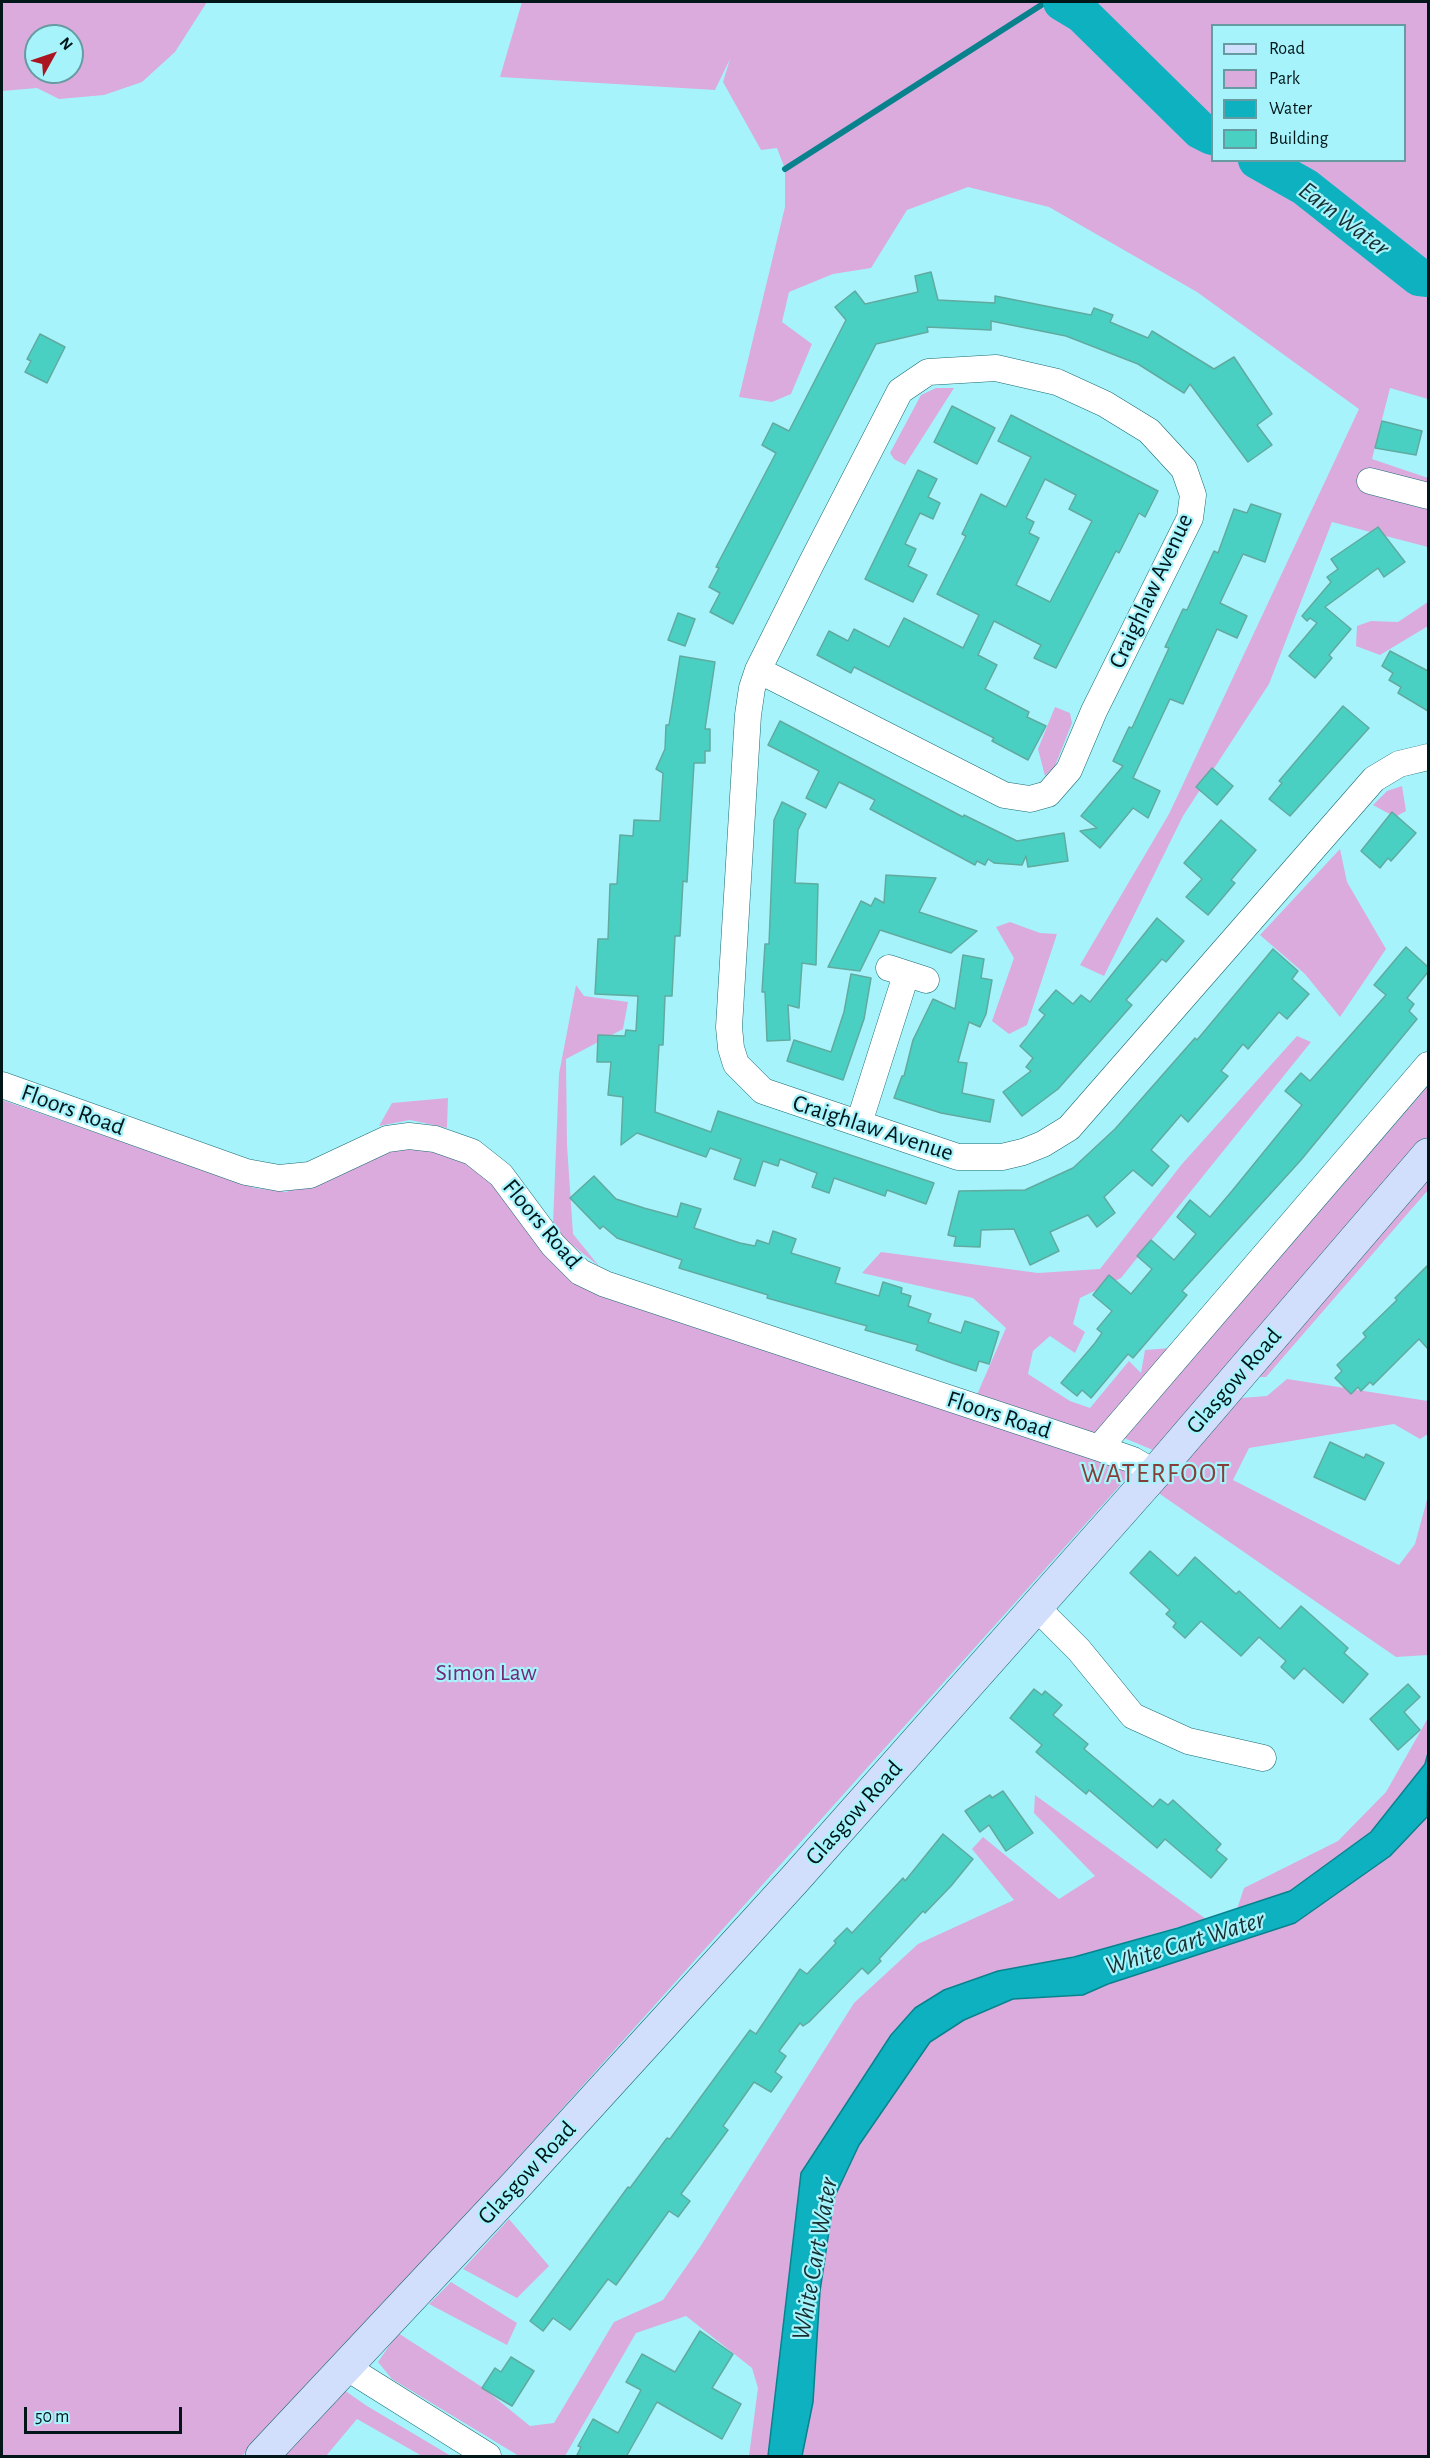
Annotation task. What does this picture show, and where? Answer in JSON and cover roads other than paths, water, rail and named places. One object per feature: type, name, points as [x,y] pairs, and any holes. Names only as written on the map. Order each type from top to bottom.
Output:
[{"type":"main road","name":"Glasgow Road","points":[[262,2457],[518,2183],[772,1904],[1155,1473],[1428,1155]]},
{"type":"street","name":"Craighlaw Avenue","points":[[758,670],[1004,795],[1030,799],[1048,794],[1069,770],[1094,711],[1190,518],[1193,495],[1184,469],[1149,432],[1106,404],[1057,382],[996,368],[928,372],[900,391],[758,670],[748,715],[729,1027],[736,1064],[763,1091],[958,1157],[979,1159],[1023,1152],[1043,1144],[1069,1128],[1374,779],[1399,764],[1428,756]]},
{"type":"street","points":[[1370,481],[1428,496]]},
{"type":"street","points":[[859,1123],[907,975]]},
{"type":"street","points":[[1099,1448],[1428,1065]]},
{"type":"street","name":"Floors Road","points":[[2,1085],[246,1172],[279,1178],[310,1175],[387,1139],[409,1136],[435,1139],[472,1152],[501,1175],[553,1245],[580,1272],[597,1280],[1099,1448],[1133,1460],[1155,1473]]},
{"type":"street","points":[[1036,1607],[1079,1650],[1133,1716],[1188,1741],[1263,1758]]},
{"type":"street","points":[[346,2367],[488,2457]]},
{"type":"water","name":"White Cart Water","points":[[1428,1753],[1427,1817],[1390,1856],[1295,1923],[1108,1984],[1083,1995],[1013,1999],[964,2020],[930,2042],[859,2145],[834,2198],[820,2291],[813,2402],[802,2456],[768,2456],[801,2173],[891,2035],[915,2008],[944,1990],[998,1971],[1074,1957],[1178,1928],[1290,1891],[1371,1832],[1425,1764]]},
{"type":"waterway","points":[[785,169],[1046,2]]},
{"type":"waterway","name":"Earn Water","points":[[1062,2],[1082,14],[1200,130],[1211,136]]},
{"type":"waterway","name":"Earn Water","points":[[1261,162],[1305,187],[1419,277],[1428,278]]},
{"type":"district","name":"WATERFOOT","points":[[1156,1474]]},
{"type":"park label","name":"Simon Law","points":[[486,1673]]}]
